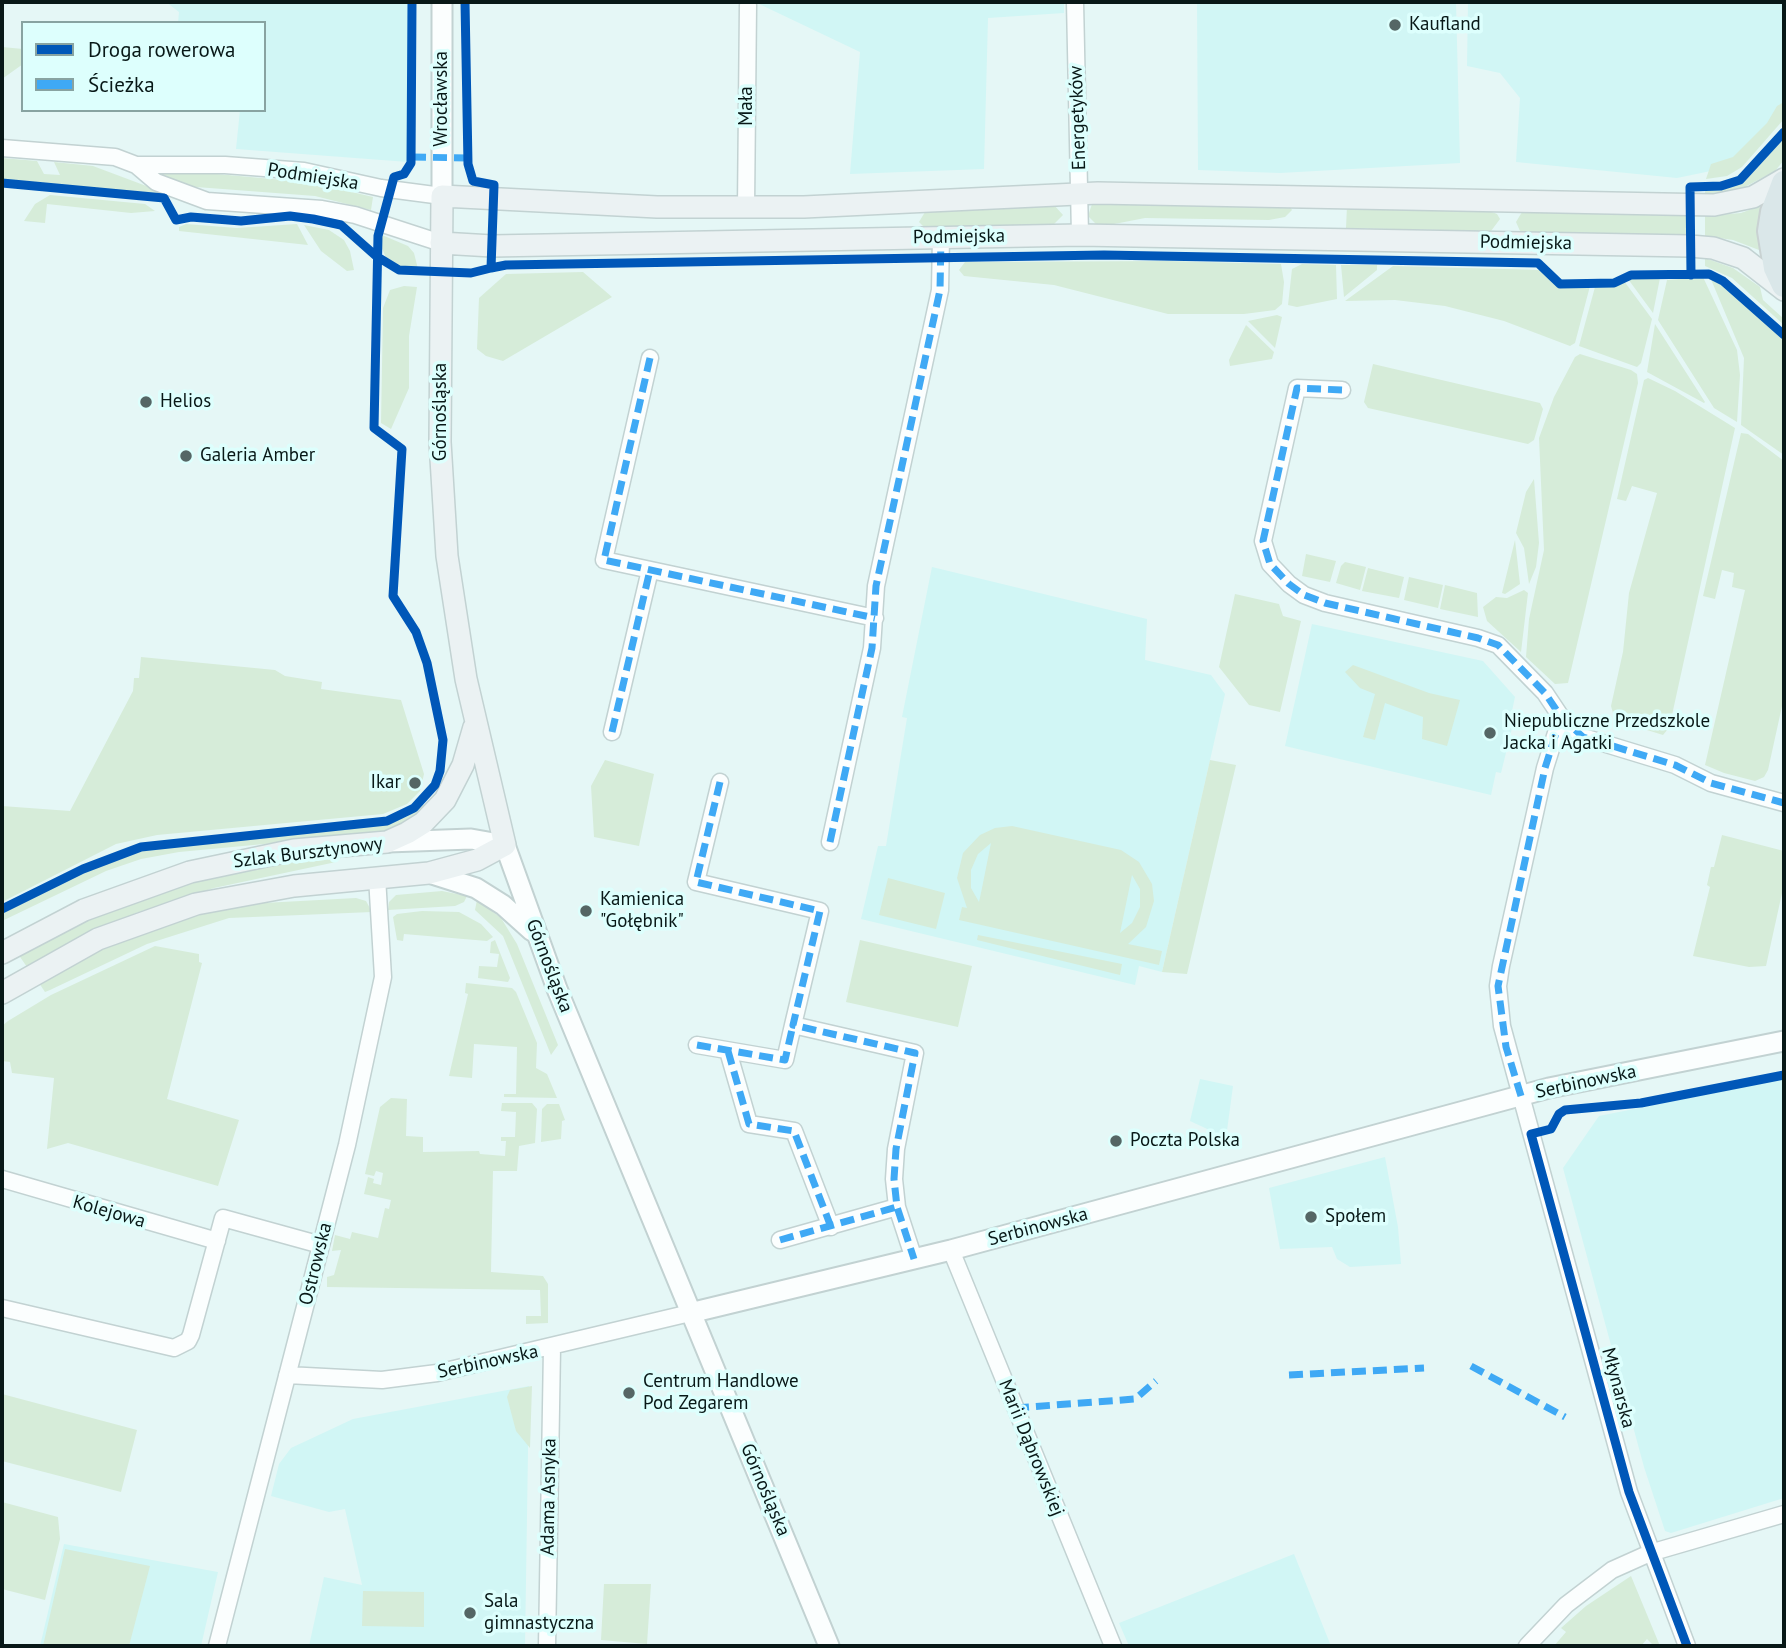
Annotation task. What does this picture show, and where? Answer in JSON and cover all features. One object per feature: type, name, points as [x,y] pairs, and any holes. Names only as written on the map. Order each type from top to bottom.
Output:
[{"type":"main road","name":"Podmiejska","points":[[442,196],[657,207],[747,207],[1081,194],[1714,205],[1753,197],[1784,181]]},
{"type":"main road","points":[[1784,181],[1770,230],[1776,268],[1784,287]]},
{"type":"main road","name":"Górnośląska","points":[[442,196],[440,442],[444,517],[454,611],[475,725],[505,845]]},
{"type":"main road","name":"Podmiejska","points":[[441,243],[500,246],[1080,235],[1699,247],[1729,252],[1744,258],[1784,287]]},
{"type":"main road","points":[[387,842],[423,823],[445,800],[463,765],[475,725]]},
{"type":"main road","name":"Szlak Bursztynowy","points":[[2,953],[84,910],[190,872],[294,850],[387,842]]},
{"type":"main road","name":"Szlak Bursztynowy","points":[[2,993],[98,939],[174,910],[247,893],[429,873],[477,860],[505,845]]},
{"type":"street","name":"Wrocławska","points":[[442,2],[442,196]]},
{"type":"street","name":"Energetyków","points":[[1075,2],[1080,235]]},
{"type":"street","name":"Mała","points":[[747,207],[748,5]]},
{"type":"street","name":"Podmiejska","points":[[2,148],[115,158],[136,165],[225,165],[304,171],[381,188],[442,196]]},
{"type":"street","name":"Podmiejska","points":[[136,165],[156,182],[207,201],[322,209],[355,215],[441,243]]},
{"type":"street","points":[[830,842],[873,648],[877,586],[940,290],[941,237]]},
{"type":"street","points":[[650,358],[604,560],[875,618]]},
{"type":"street","points":[[1342,390],[1297,388],[1263,541],[1270,564],[1296,589],[1325,603],[1498,645],[1545,693],[1561,717],[1583,737],[1663,761],[1711,783],[1784,803]]},
{"type":"street","points":[[612,732],[650,570]]},
{"type":"street","name":"Młynarska","points":[[1561,717],[1545,768],[1498,986],[1506,1047],[1619,1457],[1650,1553],[1687,1646]]},
{"type":"street","points":[[697,1045],[785,1060],[820,911],[696,882],[720,782]]},
{"type":"street","name":"Szlak Bursztynowy","points":[[387,842],[471,839],[505,845]]},
{"type":"street","name":"Górnośląska","points":[[505,845],[536,935],[829,1646]]},
{"type":"street","points":[[429,873],[477,888],[503,905],[536,935]]},
{"type":"street","name":"Ostrowska","points":[[217,1646],[321,1245],[383,977],[377,877]]},
{"type":"street","points":[[793,1025],[915,1053],[896,1149],[894,1179],[897,1206],[914,1259]]},
{"type":"street","name":"Serbinowska","points":[[287,1375],[355,1379],[409,1377],[552,1348],[951,1250],[1521,1096],[1784,1041]]},
{"type":"street","points":[[728,1051],[749,1124],[794,1131],[831,1227]]},
{"type":"street","name":"Kolejowa","points":[[2,1179],[217,1241]]},
{"type":"street","points":[[780,1240],[897,1206]]},
{"type":"street","points":[[2,1308],[164,1346],[181,1346],[191,1335],[223,1218],[321,1245]]},
{"type":"street","name":"Marii Dąbrowskiej","points":[[951,1250],[1112,1646]]},
{"type":"street","name":"Adama Asnyka","points":[[547,1646],[552,1348]]},
{"type":"street","points":[[1527,1646],[1566,1605],[1612,1570],[1650,1553],[1784,1514]]},
{"type":"shaded area","points":[[166,2],[408,2],[408,162],[236,149],[240,112],[266,112],[266,21],[178,21],[179,12]]},
{"type":"shaded area","points":[[755,2],[1064,2],[1064,13],[988,18],[984,169],[850,174],[860,52]]},
{"type":"shaded area","points":[[1197,2],[1456,2],[1460,163],[1280,173],[1198,170]]},
{"type":"shaded area","points":[[1468,2],[1784,2],[1784,105],[1730,167],[1677,178],[1516,162],[1520,98],[1500,73],[1467,66]]},
{"type":"shaded area","points":[[932,567],[1147,619],[1145,660],[1211,675],[1225,694],[1162,972],[1139,966],[1135,985],[861,919],[878,846],[886,846],[907,718],[902,717]]},
{"type":"shaded area","points":[[1312,624],[1483,661],[1515,697],[1512,711],[1516,712],[1501,773],[1496,772],[1491,795],[1285,746]]},
{"type":"shaded area","points":[[1200,1079],[1233,1086],[1226,1138],[1220,1140],[1218,1134],[1190,1121]]},
{"type":"shaded area","points":[[1784,1079],[1784,1498],[1671,1533],[1665,1531],[1644,1467],[1563,1168],[1599,1116]]},
{"type":"shaded area","points":[[1385,1157],[1398,1227],[1401,1264],[1350,1267],[1337,1259],[1332,1247],[1280,1249],[1269,1188]]},
{"type":"shaded area","points":[[529,1386],[525,1646],[309,1646],[324,1577],[362,1585],[345,1509],[329,1512],[271,1496],[279,1464],[291,1448],[353,1419]]},
{"type":"shaded area","points":[[64,1544],[218,1572],[201,1646],[40,1646]]},
{"type":"shaded area","points":[[1294,1554],[1331,1646],[1129,1646],[1119,1623]]},
{"type":"green space","points":[[2,47],[21,49],[21,65],[2,79]]},
{"type":"green space","points":[[1784,102],[1784,119],[1742,167],[1727,176],[1706,179],[1711,164],[1733,157],[1767,123],[1777,106]]},
{"type":"green space","points":[[1784,137],[1784,160],[1775,171],[1741,189],[1705,194],[1705,190],[1728,188],[1744,180]]},
{"type":"green space","points":[[2,158],[37,161],[44,174],[60,175],[54,162],[93,166],[173,196],[2,179]]},
{"type":"green space","points":[[184,171],[305,182],[339,189],[373,197],[371,210],[315,196],[183,186],[160,175]]},
{"type":"green space","points":[[50,195],[145,204],[155,211],[131,213],[47,204],[45,223],[24,221],[35,204]]},
{"type":"green space","points":[[1092,204],[1290,207],[1292,210],[1285,217],[1269,220],[1145,218],[1104,226],[1097,225],[1088,216]]},
{"type":"green space","points":[[1054,205],[1063,215],[1053,225],[924,227],[919,222],[925,212]]},
{"type":"green space","points":[[1347,206],[1487,210],[1497,214],[1500,219],[1491,231],[1346,228]]},
{"type":"green space","points":[[1760,206],[1759,250],[1733,240],[1705,236],[1705,216],[1741,213]]},
{"type":"green space","points":[[1522,212],[1687,215],[1687,235],[1526,233],[1520,231],[1516,222]]},
{"type":"green space","points":[[186,224],[237,228],[297,224],[308,245],[179,231],[179,227]]},
{"type":"green space","points":[[304,225],[329,230],[344,240],[350,251],[354,270],[347,271],[321,251]]},
{"type":"green space","points":[[382,235],[408,246],[414,253],[418,269],[402,268],[387,260],[381,246]]},
{"type":"green space","points":[[1705,258],[1733,268],[1760,287],[1763,300],[1784,319],[1784,325],[1732,278],[1705,266]]},
{"type":"green space","points":[[1167,261],[1281,264],[1284,282],[1282,304],[1275,310],[1244,314],[1168,314],[1054,285],[964,276],[959,270],[965,262]]},
{"type":"green space","points":[[1302,264],[1336,265],[1337,299],[1297,307],[1288,305],[1292,269]]},
{"type":"green space","points":[[1341,265],[1377,265],[1377,270],[1344,297]]},
{"type":"green space","points":[[1393,266],[1541,270],[1557,286],[1590,286],[1575,343],[1570,346],[1504,321],[1445,306],[1395,300],[1345,301]]},
{"type":"green space","points":[[583,272],[612,297],[503,361],[486,356],[477,349],[479,298],[506,274]]},
{"type":"green space","points":[[1703,277],[1737,350],[1740,375],[1737,422],[1714,408],[1658,320],[1667,280]]},
{"type":"green space","points":[[1710,277],[1728,288],[1784,339],[1784,455],[1741,425],[1744,358]]},
{"type":"green space","points":[[1660,278],[1653,313],[1628,279]]},
{"type":"green space","points":[[1624,281],[1652,319],[1641,363],[1637,367],[1579,346],[1595,287],[1614,286]]},
{"type":"green space","points":[[404,286],[417,287],[409,336],[409,388],[391,429],[381,423],[383,308],[390,290]]},
{"type":"green space","points":[[1277,315],[1282,317],[1275,348],[1248,321]]},
{"type":"green space","points":[[1655,324],[1705,402],[1704,403],[1647,372]]},
{"type":"green space","points":[[1246,325],[1274,352],[1272,359],[1230,366],[1229,360]]},
{"type":"green space","points":[[1580,354],[1631,370],[1637,374],[1638,383],[1568,683],[1555,684],[1526,657],[1529,619],[1544,550],[1539,438],[1554,397],[1575,357]]},
{"type":"green space","points":[[1373,364],[1540,403],[1543,409],[1534,440],[1528,444],[1368,408],[1364,402]]},
{"type":"green space","points":[[1648,378],[1675,391],[1735,428],[1672,715],[1663,735],[1615,720],[1611,706],[1623,652],[1629,593],[1657,493],[1632,486],[1626,501],[1617,499],[1644,380]]},
{"type":"green space","points":[[1741,433],[1748,434],[1784,461],[1784,697],[1768,770],[1764,777],[1755,781],[1705,765],[1745,590],[1732,587],[1734,573],[1722,570],[1715,599],[1703,596]]},
{"type":"green space","points":[[1534,479],[1539,543],[1536,567],[1529,584],[1524,548],[1516,533],[1526,492]]},
{"type":"green space","points":[[1515,540],[1520,584],[1505,594],[1502,593]]},
{"type":"green space","points":[[1306,554],[1336,561],[1330,582],[1302,576]]},
{"type":"green space","points":[[1345,562],[1366,567],[1360,590],[1336,583],[1341,566]]},
{"type":"green space","points":[[1368,568],[1404,577],[1399,598],[1362,591]]},
{"type":"green space","points":[[1409,577],[1443,585],[1438,608],[1404,600]]},
{"type":"green space","points":[[1445,585],[1477,593],[1478,617],[1440,609]]},
{"type":"green space","points":[[1524,590],[1528,593],[1521,652],[1487,621],[1483,607],[1496,597],[1507,598]]},
{"type":"green space","points":[[1235,594],[1279,604],[1283,616],[1301,621],[1280,712],[1249,705],[1219,667]]},
{"type":"green space","points":[[141,657],[275,670],[285,676],[322,682],[321,689],[401,700],[424,774],[420,791],[407,804],[383,814],[157,835],[116,844],[2,902],[2,806],[70,811],[133,691],[134,678],[139,678]]},
{"type":"green space","points":[[1353,665],[1429,693],[1460,700],[1447,746],[1422,739],[1423,717],[1385,703],[1375,740],[1363,737],[1375,694],[1360,688],[1345,672]]},
{"type":"green space","points":[[605,760],[654,774],[639,846],[594,837],[591,786]]},
{"type":"green space","points":[[1210,760],[1236,765],[1187,974],[1162,972]]},
{"type":"green space","points":[[423,804],[429,811],[412,824],[381,833],[179,852],[141,859],[106,871],[2,921],[2,911],[33,894],[139,850],[381,824],[406,817]]},
{"type":"green space","points":[[1012,826],[1121,850],[1139,862],[1152,884],[1154,901],[1146,927],[1128,944],[1162,951],[1159,965],[959,920],[962,907],[967,908],[957,878],[963,853],[980,835],[995,828]],"holes":[[[991,843],[982,888],[979,902],[971,888],[971,870],[978,854]],[[1132,875],[1140,889],[1140,907],[1132,923],[1120,933]]]},
{"type":"green space","points":[[1722,835],[1784,851],[1784,884],[1766,966],[1749,967],[1693,956],[1710,887],[1707,885],[1711,867],[1714,867]]},
{"type":"green space","points":[[336,856],[339,860],[336,862],[214,888],[136,913],[74,941],[27,967],[18,954],[121,905],[188,882],[278,862]]},
{"type":"green space","points":[[888,878],[945,893],[936,929],[879,915]]},
{"type":"green space","points":[[442,891],[467,896],[464,902],[455,906],[388,910],[389,902],[396,895]]},
{"type":"green space","points":[[356,898],[366,901],[372,912],[229,918],[147,944],[45,992],[39,983],[100,949],[187,917],[245,904]]},
{"type":"green space","points":[[477,900],[501,918],[517,944],[558,1045],[551,1055],[503,936],[475,910]]},
{"type":"green space","points":[[422,911],[459,912],[481,924],[493,937],[487,941],[404,934],[403,941],[397,940],[393,917],[397,914]]},
{"type":"green space","points":[[978,935],[1122,964],[1120,975],[977,940]]},
{"type":"green space","points":[[495,940],[510,978],[508,982],[478,978],[479,966],[497,967],[499,954],[490,953],[491,942]]},
{"type":"green space","points":[[860,940],[972,966],[958,1027],[846,1002]]},
{"type":"green space","points":[[155,946],[199,954],[199,962],[202,963],[167,1099],[239,1120],[218,1186],[68,1143],[47,1149],[54,1078],[12,1073],[10,1062],[2,1061],[2,1026],[8,1021],[51,995]]},
{"type":"green space","points":[[466,983],[512,988],[516,992],[537,1043],[536,1068],[547,1074],[557,1098],[504,1097],[504,1094],[516,1094],[517,1047],[474,1044],[472,1078],[449,1076],[468,994],[465,993]]},
{"type":"green space","points":[[391,1098],[407,1099],[406,1136],[423,1137],[423,1152],[479,1151],[480,1154],[505,1156],[506,1141],[501,1141],[501,1137],[515,1137],[516,1112],[501,1111],[502,1103],[532,1103],[537,1109],[535,1143],[519,1146],[517,1171],[493,1171],[491,1272],[543,1276],[548,1284],[548,1323],[526,1324],[526,1316],[541,1316],[540,1290],[327,1287],[327,1277],[334,1275],[341,1250],[332,1251],[335,1235],[350,1239],[352,1232],[378,1238],[385,1208],[389,1209],[391,1200],[364,1194],[368,1177],[374,1179],[373,1183],[381,1185],[383,1173],[376,1171],[374,1176],[365,1174],[380,1107]]},
{"type":"green space","points":[[547,1104],[559,1104],[565,1120],[562,1121],[561,1139],[541,1142],[542,1109]]},
{"type":"green space","points":[[532,1386],[530,1448],[516,1431],[507,1397],[510,1390]]},
{"type":"green space","points":[[2,1394],[137,1430],[121,1492],[2,1461]]},
{"type":"green space","points":[[2,1502],[58,1517],[60,1539],[45,1600],[2,1589]]},
{"type":"green space","points":[[65,1549],[150,1566],[129,1646],[43,1646]]},
{"type":"green space","points":[[1631,1576],[1660,1646],[1654,1646],[1647,1639],[1641,1646],[1554,1646],[1566,1632],[1561,1628],[1586,1606]]},
{"type":"green space","points":[[604,1584],[651,1584],[647,1644],[601,1640]]},
{"type":"green space","points":[[363,1591],[424,1592],[424,1627],[362,1626]]},
{"type":"marked path","points":[[412,157],[468,158]]},
{"type":"marked path","points":[[830,842],[872,648],[876,586],[940,290],[941,237]]},
{"type":"marked path","points":[[650,358],[604,560],[875,618]]},
{"type":"marked path","points":[[1342,390],[1297,388],[1263,541],[1270,564],[1289,584],[1304,595],[1325,603],[1498,645],[1545,693],[1561,717],[1583,737],[1675,765],[1711,783],[1784,803]]},
{"type":"marked path","points":[[612,732],[650,570]]},
{"type":"marked path","points":[[1521,1096],[1506,1047],[1498,986],[1545,768],[1561,717]]},
{"type":"marked path","points":[[720,782],[696,882],[820,911],[793,1025],[915,1053],[896,1149],[894,1179],[897,1207],[914,1259]]},
{"type":"marked path","points":[[697,1045],[785,1060],[793,1025]]},
{"type":"marked path","points":[[728,1051],[749,1124],[794,1131],[831,1227]]},
{"type":"marked path","points":[[780,1240],[897,1207]]},
{"type":"marked path","points":[[1471,1366],[1565,1417]]},
{"type":"marked path","points":[[1289,1375],[1424,1368]]},
{"type":"marked path","points":[[1015,1408],[1135,1399],[1156,1381]]},
{"type":"cycle path","points":[[2,909],[83,869],[141,847],[387,821],[414,808],[435,785],[440,771],[443,740],[427,663],[416,632],[393,596],[402,449],[374,428],[378,236],[394,177],[404,174],[411,163],[412,2]]},
{"type":"cycle path","points":[[2,183],[164,198],[176,220],[191,217],[241,221],[290,216],[313,219],[341,225],[376,256],[399,270],[471,273],[491,268],[494,185],[473,181],[468,164],[465,2]]},
{"type":"cycle path","points":[[1691,275],[1690,187],[1721,186],[1740,180],[1784,132]]},
{"type":"cycle path","points":[[491,268],[506,265],[1104,255],[1538,263],[1560,284],[1614,283],[1631,275],[1709,274],[1723,281],[1784,335]]},
{"type":"cycle path","points":[[1687,1646],[1629,1492],[1531,1134],[1551,1129],[1559,1114],[1565,1110],[1641,1103],[1784,1075]]},
{"type":"place","name":"Kaufland","points":[[1395,25]]},
{"type":"place","name":"Helios","points":[[146,402]]},
{"type":"place","name":"Galeria Amber","points":[[186,456]]},
{"type":"place","name":"Niepubliczne Przedszkole Jacka i Agatki","points":[[1490,733]]},
{"type":"place","name":"Ikar","points":[[415,783]]},
{"type":"place","name":"Kamienica \"Gołębnik\"","points":[[586,911]]},
{"type":"place","name":"Poczta Polska","points":[[1116,1141]]},
{"type":"place","name":"Społem","points":[[1311,1217]]},
{"type":"place","name":"Centrum Handlowe Pod Zegarem","points":[[629,1393]]},
{"type":"place","name":"Sala gimnastyczna","points":[[470,1613]]}]
